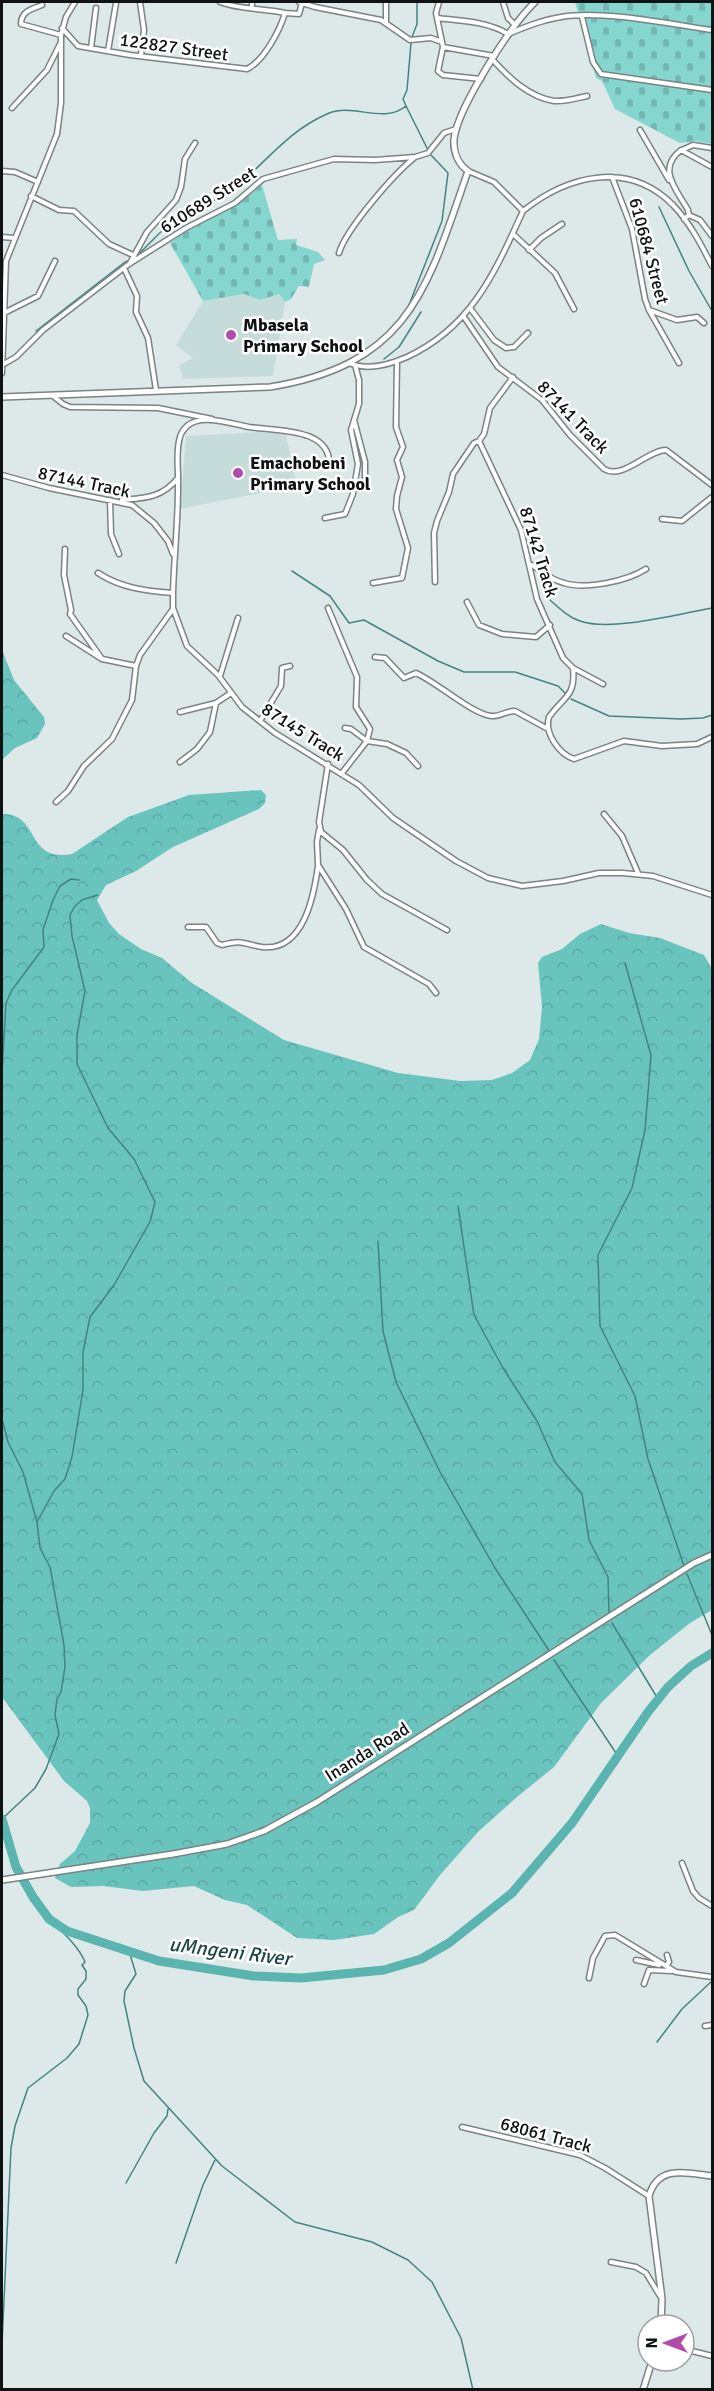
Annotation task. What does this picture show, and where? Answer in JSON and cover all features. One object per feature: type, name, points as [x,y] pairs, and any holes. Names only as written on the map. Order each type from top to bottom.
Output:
[{"type":"street","points":[[2,373],[6,261],[59,123],[61,35],[75,2]]},
{"type":"street","points":[[140,2],[144,30],[141,55]]},
{"type":"street","points":[[220,2],[229,6],[299,14],[301,2],[381,20],[406,39],[431,38],[443,44],[493,58],[513,81],[551,100],[587,96]]},
{"type":"street","points":[[252,2],[252,8]]},
{"type":"street","points":[[386,2],[386,23]]},
{"type":"street","points":[[439,2],[437,18],[443,44],[437,69],[440,73],[481,79]]},
{"type":"street","points":[[503,2],[507,16],[515,25]]},
{"type":"street","points":[[523,211],[494,182],[462,166],[456,156],[454,144],[456,129],[481,79],[508,34],[535,2]]},
{"type":"street","points":[[108,51],[116,3]]},
{"type":"street","points":[[42,6],[28,10],[21,24],[61,35]]},
{"type":"street","points":[[91,48],[96,8]]},
{"type":"street","name":"122827 Street","points":[[63,28],[76,44],[91,48],[247,69],[259,60],[279,31],[285,13]]},
{"type":"street","points":[[437,18],[480,24],[497,28],[508,34],[554,18],[608,16],[712,30]]},
{"type":"street","points":[[582,17],[593,62],[601,74],[712,90]]},
{"type":"street","points":[[12,108],[48,70],[60,44]]},
{"type":"street","points":[[339,253],[342,243],[352,228],[398,173],[415,158],[428,153],[444,133],[456,129]]},
{"type":"street","points":[[640,130],[689,215]]},
{"type":"street","points":[[129,264],[147,232],[176,200],[181,187],[185,159],[195,143]]},
{"type":"street","points":[[670,181],[671,162],[681,150],[693,145],[712,148]]},
{"type":"street","points":[[681,150],[712,167]]},
{"type":"street","name":"610689 Street","points":[[2,365],[16,357],[43,330],[129,264],[186,228],[235,203],[263,179],[334,159],[415,158]]},
{"type":"street","points":[[2,171],[15,172],[38,182]]},
{"type":"street","points":[[2,397],[270,387],[298,382],[352,364],[383,340],[411,310],[422,292],[444,242],[468,171]]},
{"type":"street","points":[[352,364],[377,366],[397,361],[416,353],[441,337],[471,308],[492,274],[523,211],[547,194],[571,182],[612,177],[636,182],[656,192],[672,205],[693,229],[712,266]]},
{"type":"street","name":"610684 Street","points":[[612,177],[632,229],[643,291],[649,310],[679,363]]},
{"type":"street","points":[[32,196],[59,210],[74,211],[109,244],[134,255]]},
{"type":"street","points":[[684,219],[689,215]]},
{"type":"street","points":[[689,215],[700,220],[712,236]]},
{"type":"street","points":[[529,250],[541,238],[562,224]]},
{"type":"street","points":[[512,234],[555,273],[574,309]]},
{"type":"street","points":[[2,237],[14,238]]},
{"type":"street","points":[[4,313],[38,296],[55,261]]},
{"type":"street","points":[[124,268],[137,296],[136,312],[148,338],[156,390]]},
{"type":"street","points":[[471,308],[494,339],[506,348],[514,346],[528,333]]},
{"type":"street","points":[[649,310],[674,319],[697,317],[704,323]]},
{"type":"street","name":"87141 Track","points":[[464,317],[498,367],[542,400],[570,435],[604,469],[610,472],[620,471],[658,451],[666,450],[712,485]]},
{"type":"street","points":[[373,583],[402,578],[408,550],[396,509],[402,477],[397,460],[403,447],[396,427],[397,361]]},
{"type":"street","points":[[325,518],[344,515],[350,505],[358,464],[351,430],[358,408],[360,384],[352,364]]},
{"type":"street","points":[[435,582],[434,533],[453,474],[470,448],[484,434],[489,408],[513,377]]},
{"type":"street","points":[[52,395],[70,407],[158,408],[216,420]]},
{"type":"street","points":[[354,419],[365,462],[364,483]]},
{"type":"street","name":"87145 Track","points":[[329,468],[327,453],[308,435],[216,420],[191,423],[182,432],[178,453],[173,608],[187,646],[220,677],[242,707],[260,721],[360,785],[393,818],[408,829],[456,861],[489,878],[510,884],[532,886],[599,873],[638,873],[712,895]]},
{"type":"street","name":"87142 Track","points":[[479,441],[521,530],[531,565],[537,599],[563,658],[573,668]]},
{"type":"street","name":"87144 Track","points":[[2,475],[49,488],[132,505],[148,517],[164,534],[174,555]]},
{"type":"street","points":[[118,501],[154,497],[166,491],[178,478]]},
{"type":"street","points":[[662,519],[681,520],[712,497]]},
{"type":"street","points":[[110,500],[111,534],[119,554]]},
{"type":"street","points":[[65,549],[64,575],[70,614],[102,659]]},
{"type":"street","points":[[531,565],[547,577],[577,586],[633,576],[646,568]]},
{"type":"street","points":[[98,573],[110,581],[142,590],[173,592]]},
{"type":"street","points":[[466,602],[477,623],[493,631],[536,637],[550,625]]},
{"type":"street","points":[[56,802],[69,791],[84,766],[112,739],[132,700],[136,666],[148,641],[173,608]]},
{"type":"street","points":[[328,608],[357,677],[356,707],[369,725],[370,731],[367,741],[342,773]]},
{"type":"street","points":[[220,677],[238,618]]},
{"type":"street","points":[[66,636],[102,659],[136,666]]},
{"type":"street","points":[[375,657],[385,658],[404,678],[416,673],[432,680],[471,707],[488,715],[496,716],[514,711],[548,729],[558,746],[568,757],[574,759],[624,741],[669,745],[697,744],[712,737]]},
{"type":"street","points":[[260,721],[281,686],[282,668],[290,666]]},
{"type":"street","points":[[548,729],[549,717],[567,699],[572,690],[573,668],[603,684]]},
{"type":"street","points":[[180,712],[216,703],[231,693]]},
{"type":"street","points":[[180,762],[197,749],[210,732],[216,703]]},
{"type":"street","points":[[345,728],[351,729],[367,741],[397,748],[406,753],[418,766]]},
{"type":"street","points":[[188,927],[206,927],[217,943],[222,945],[238,940],[261,947],[282,944],[295,935],[314,897],[318,865],[317,842],[328,764]]},
{"type":"street","points":[[604,814],[622,836],[638,873]]},
{"type":"street","points":[[319,829],[343,850],[367,880],[382,894],[447,930]]},
{"type":"street","points":[[318,865],[346,909],[366,949],[420,979],[436,993]]},
{"type":"street","name":"Inanda Road","points":[[2,1880],[227,1844],[264,1831],[317,1802],[694,1563],[712,1555]]},
{"type":"street","points":[[682,1863],[693,1891],[712,1906]]},
{"type":"street","points":[[589,1978],[593,1958],[605,1936],[615,1935],[676,1971]]},
{"type":"street","points":[[667,1955],[667,1967]]},
{"type":"street","points":[[636,1960],[667,1967]]},
{"type":"street","points":[[644,1984],[649,1970],[676,1971],[712,1977]]},
{"type":"street","points":[[705,2026],[712,2025]]},
{"type":"street","name":"68061 Track","points":[[462,2127],[580,2155],[649,2196]]},
{"type":"street","points":[[661,2313],[662,2299],[649,2196],[656,2180],[664,2174],[712,2176]]},
{"type":"street","points":[[611,2262],[636,2267],[646,2273],[662,2299]]},
{"type":"street","points":[[696,2352],[712,2356]]},
{"type":"street","points":[[643,2390],[648,2373]]},
{"type":"shaded area","name":"Mbasela Primary School","points":[[244,294],[260,300],[279,294],[285,302],[273,376],[183,379],[179,365],[193,358],[176,345],[203,301]]},
{"type":"shaded area","name":"Emachobeni Primary School","points":[[260,432],[286,435],[297,486],[180,509],[186,436]]},
{"type":"green space","points":[[575,2],[712,2],[712,144],[696,141],[680,143],[615,109],[602,81],[596,78]]},
{"type":"green space","points":[[262,185],[278,240],[297,239],[296,245],[318,252],[325,260],[314,264],[309,287],[299,286],[291,299],[285,302],[279,294],[260,300],[244,294],[203,301],[170,243],[236,205]]},
{"type":"green space","points":[[2,650],[14,680],[44,717],[45,724],[37,738],[15,748],[2,760]]},
{"type":"green space","points":[[261,790],[266,795],[265,803],[259,809],[173,847],[136,871],[106,885],[97,900],[109,923],[119,934],[141,949],[162,958],[192,983],[284,1040],[398,1073],[460,1081],[492,1080],[512,1073],[530,1060],[539,1039],[542,1007],[538,963],[542,957],[562,949],[580,934],[601,924],[629,933],[660,938],[704,955],[712,969],[712,1610],[690,1623],[650,1655],[601,1703],[554,1767],[478,1832],[440,1875],[414,1910],[398,1917],[374,1934],[334,1940],[297,1938],[247,1905],[225,1900],[194,1886],[143,1891],[103,1886],[71,1887],[55,1878],[60,1864],[75,1851],[90,1823],[90,1808],[87,1801],[64,1781],[2,1697],[2,814],[14,816],[23,821],[39,845],[46,851],[57,855],[72,854],[128,817],[189,795]]},
{"type":"waterway","points":[[412,37],[417,24],[417,2]]},
{"type":"waterway","points":[[135,257],[175,220],[235,188],[289,138],[313,121],[337,111],[388,114],[406,106],[403,99],[407,90],[411,43]]},
{"type":"waterway","points":[[406,106],[427,148]]},
{"type":"waterway","points":[[409,305],[442,221],[448,173],[431,155]]},
{"type":"waterway","points":[[659,207],[689,271],[712,311]]},
{"type":"waterway","points":[[36,331],[125,262],[131,260]]},
{"type":"waterway","points":[[384,359],[399,347],[421,312]]},
{"type":"waterway","points":[[292,571],[330,596],[349,623],[364,620],[438,661],[464,672],[515,672],[558,686],[566,694]]},
{"type":"waterway","points":[[550,600],[572,617],[593,624],[645,621],[712,608]]},
{"type":"waterway","points":[[571,699],[609,716],[681,719],[703,718],[712,715]]},
{"type":"waterway","points":[[2,1072],[6,1003],[12,990],[44,947],[43,930],[60,886],[71,879],[79,880]]},
{"type":"waterway","points":[[2,1819],[35,1788],[46,1769],[59,1734],[55,1715],[65,1667],[64,1645],[50,1567],[40,1548],[37,1522],[54,1491],[65,1479],[72,1457],[83,1390],[83,1352],[90,1317],[114,1285],[150,1222],[155,1202],[134,1159],[108,1128],[77,1064],[77,1035],[85,991],[72,936],[70,915],[82,900],[97,895]]},
{"type":"waterway","points":[[625,963],[651,1055],[645,1130],[632,1188],[598,1255],[600,1326],[635,1396],[648,1459],[684,1566]]},
{"type":"waterway","points":[[458,1206],[474,1315],[503,1368],[537,1421],[555,1462],[582,1494],[589,1540],[608,1577],[609,1614]]},
{"type":"waterway","points":[[378,1241],[383,1331],[396,1382],[440,1472],[495,1568],[550,1652]]},
{"type":"waterway","points":[[2,1367],[2,1403]]},
{"type":"waterway","points":[[2,1419],[8,1442],[23,1472],[37,1522]]},
{"type":"waterway","points":[[687,1574],[712,1635]]},
{"type":"waterway","points":[[612,1623],[658,1699]]},
{"type":"waterway","name":"uMngeni River","points":[[2,1819],[16,1867],[33,1897],[49,1919],[67,1931],[159,1961],[254,1976],[301,1978],[384,1970],[421,1959],[449,1943],[512,1893],[572,1823],[648,1712],[668,1687],[691,1666],[712,1653]]},
{"type":"waterway","points":[[554,1660],[618,1756]]},
{"type":"waterway","points":[[2,2344],[11,2148],[15,2126],[28,2088],[67,2058],[79,2044],[88,2015],[86,2006],[78,1995],[78,1989],[86,1979],[86,1971],[82,1965],[85,1962],[74,1944],[49,1919]]},
{"type":"waterway","points":[[129,1951],[136,1974],[125,1991],[124,2001],[144,2081],[222,2166],[295,2222],[372,2242],[408,2260],[432,2282],[461,2338],[473,2390]]},
{"type":"waterway","points":[[657,2042],[682,2009],[712,1981]]},
{"type":"waterway","points":[[126,2183],[154,2133],[167,2116],[168,2109]]},
{"type":"waterway","points":[[176,2263],[203,2185],[215,2160]]},
{"type":"place","name":"Mbasela Primary School","points":[[231,335]]},
{"type":"place","name":"Emachobeni Primary School","points":[[238,473]]}]
